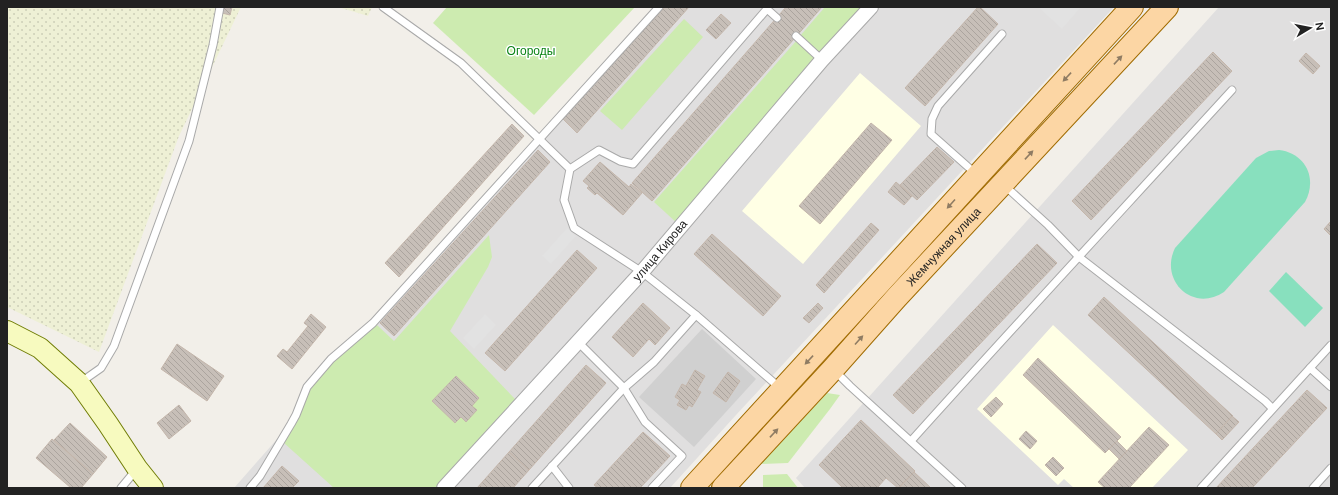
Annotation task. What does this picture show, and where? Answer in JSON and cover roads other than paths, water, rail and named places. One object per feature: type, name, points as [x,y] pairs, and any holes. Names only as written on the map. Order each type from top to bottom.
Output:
[{"type":"main road","name":"Жемчужная улица","points":[[692,488],[1132,7]]},
{"type":"main road","name":"Жемчужная улица","points":[[723,488],[897,297],[1167,7]]},
{"type":"main road","points":[[722,454],[722,466],[724,470],[730,473],[738,472]]},
{"type":"street","name":"улица Кирова","points":[[444,488],[642,272],[822,60],[871,7]]},
{"type":"street","points":[[7,331],[40,348],[79,383],[137,468],[153,488]]},
{"type":"lane","points":[[79,383],[101,368],[114,346],[189,142],[213,45],[220,7]]},
{"type":"lane","points":[[383,7],[461,63],[570,169]]},
{"type":"lane","points":[[250,488],[260,476],[291,424],[307,387],[331,359],[373,324],[539,138],[659,7]]},
{"type":"lane","points":[[777,18],[767,8],[634,164],[620,161],[599,150],[570,169],[564,200],[574,228],[642,272],[696,315],[782,389]]},
{"type":"lane","points":[[977,175],[930,134],[932,119],[938,106],[1002,34]]},
{"type":"lane","points":[[796,36],[822,60]]},
{"type":"lane","points":[[911,441],[1041,297],[1232,90]]},
{"type":"lane","points":[[1003,184],[1048,224],[1079,257],[1272,408]]},
{"type":"lane","points":[[532,488],[624,388],[654,362],[696,315]]},
{"type":"lane","points":[[578,342],[624,388],[645,422],[682,456],[652,488]]},
{"type":"lane","points":[[1202,488],[1272,408],[1331,345]]},
{"type":"lane","points":[[1310,368],[1331,387]]},
{"type":"lane","points":[[833,369],[962,488]]},
{"type":"lane","points":[[552,466],[569,488]]},
{"type":"lane","points":[[121,488],[137,468]]},
{"type":"lane","points":[[1313,488],[1331,468]]},
{"type":"park label","name":"Огороды","points":[[531,51]]}]
